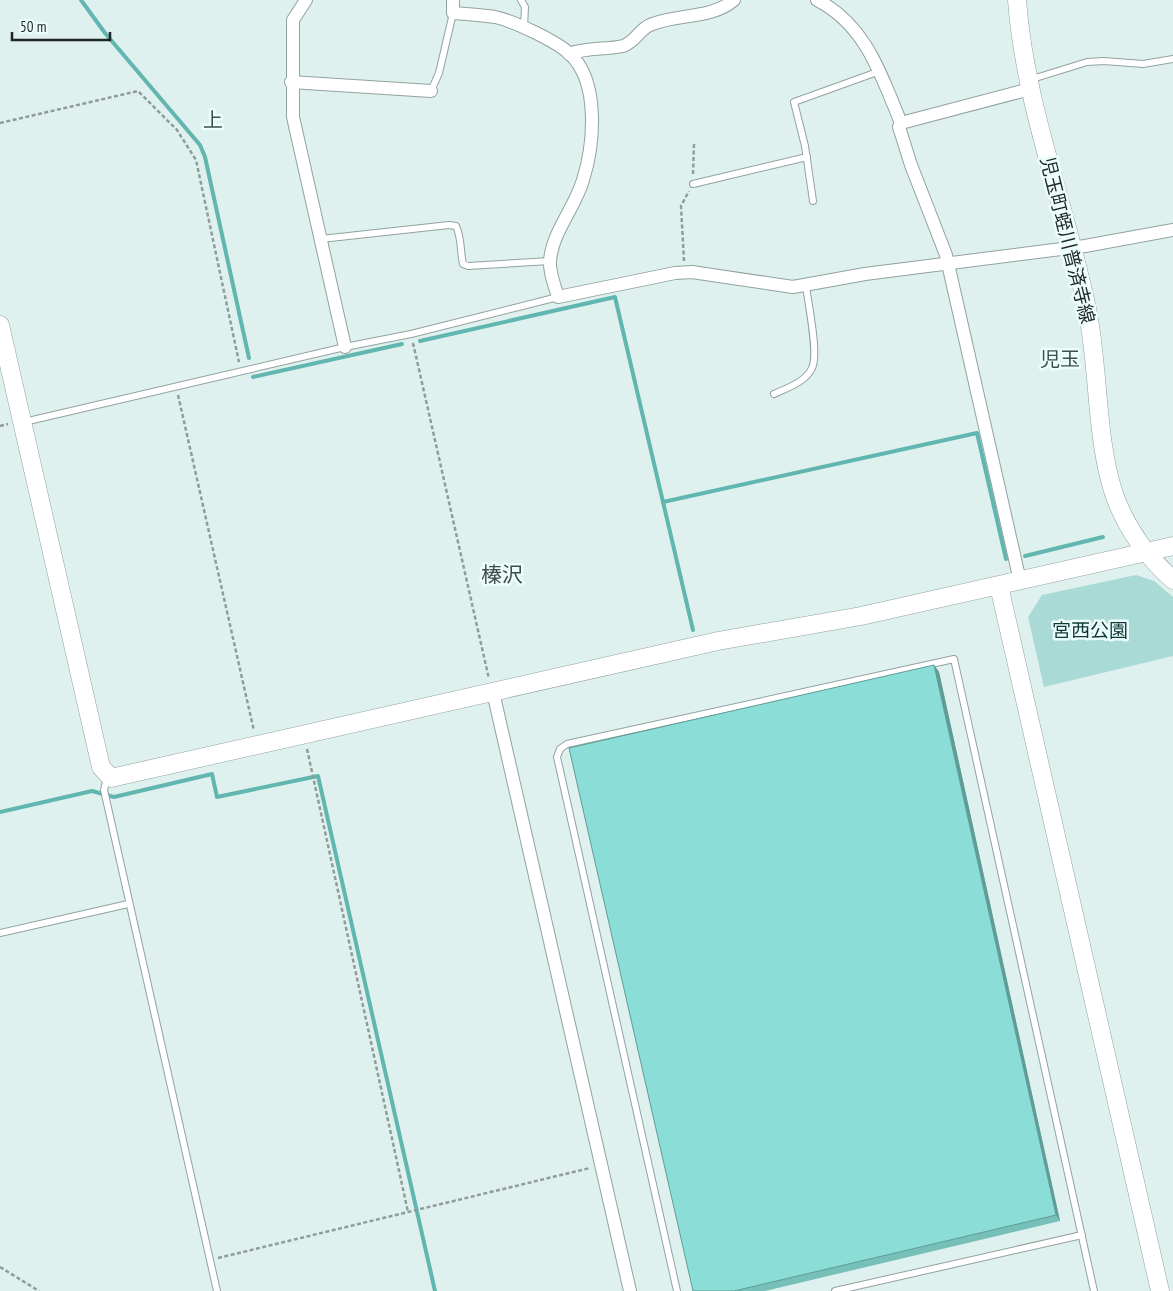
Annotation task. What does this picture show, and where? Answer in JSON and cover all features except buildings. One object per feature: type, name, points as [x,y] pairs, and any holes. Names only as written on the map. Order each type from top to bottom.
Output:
[{"type":"street","points":[[306,0],[293,20],[291,82],[294,126],[345,347]]},
{"type":"street","points":[[453,0],[453,13],[497,17],[524,29],[569,54],[582,73],[590,92],[590,154],[576,202],[556,240],[550,261],[558,298],[685,272],[780,286],[806,286],[865,274],[948,265],[1074,247],[1173,230]]},
{"type":"street","points":[[569,54],[578,50],[629,44],[649,25],[723,9],[734,0]]},
{"type":"street","points":[[817,0],[840,15],[856,30],[880,71],[901,123],[899,127],[911,165],[948,265],[1020,581]]},
{"type":"street","name":"児玉町蛭川普済寺線","points":[[1017,0],[1029,85],[1042,141],[1074,247],[1092,335],[1109,475],[1120,510],[1145,552],[1173,580]]},
{"type":"street","points":[[291,82],[431,91]]},
{"type":"street","points":[[901,123],[1029,85]]},
{"type":"street","points":[[0,325],[101,767],[107,776],[117,778],[718,641],[861,616],[1173,546]]},
{"type":"street","points":[[999,586],[1044,774],[1160,1291]]},
{"type":"street","points":[[493,692],[630,1291]]},
{"type":"lane","points":[[521,0],[525,7],[524,29]]},
{"type":"lane","points":[[431,91],[439,73],[453,13]]},
{"type":"lane","points":[[1029,85],[1087,62],[1150,64],[1173,59]]},
{"type":"lane","points":[[813,201],[807,157],[794,102],[880,71]]},
{"type":"lane","points":[[693,184],[807,157]]},
{"type":"lane","points":[[321,239],[449,225],[456,226],[459,232],[461,257],[463,264],[468,266],[550,261]]},
{"type":"lane","points":[[774,394],[803,379],[812,368],[814,351],[806,286]]},
{"type":"lane","points":[[23,422],[345,347],[411,334],[558,298]]},
{"type":"lane","points":[[678,1291],[557,757],[560,749],[567,744],[954,659],[1094,1291]]},
{"type":"lane","points":[[107,776],[104,790],[128,904],[217,1291]]},
{"type":"lane","points":[[0,933],[128,904]]},
{"type":"lane","points":[[835,1291],[1082,1235]]},
{"type":"path","points":[[0,123],[138,91],[177,130],[196,160],[241,371]]},
{"type":"path","points":[[685,272],[681,206],[693,184],[694,144]]},
{"type":"path","points":[[411,334],[493,692]]},
{"type":"path","points":[[176,386],[258,746]]},
{"type":"path","points":[[304,735],[408,1212]]},
{"type":"path","points":[[210,1260],[601,1165]]},
{"type":"path","points":[[0,1267],[38,1291]]},
{"type":"green space","name":"宮西公園","points":[[1136,575],[1154,581],[1173,597],[1173,656],[1044,687],[1028,617],[1042,595]]},
{"type":"waterway","points":[[81,0],[105,33],[200,145],[205,157],[249,358]]},
{"type":"waterway","points":[[420,341],[615,297],[693,630]]},
{"type":"waterway","points":[[253,377],[402,344]]},
{"type":"waterway","points":[[663,502],[977,433],[1006,559]]},
{"type":"waterway","points":[[1025,556],[1103,537]]},
{"type":"waterway","points":[[0,812],[92,791],[114,797],[212,774],[217,797],[318,776],[435,1291]]},
{"type":"district","name":"上","points":[[213,120]]},
{"type":"district","name":"児玉","points":[[1060,359]]},
{"type":"district","name":"榛沢","points":[[502,574]]}]
